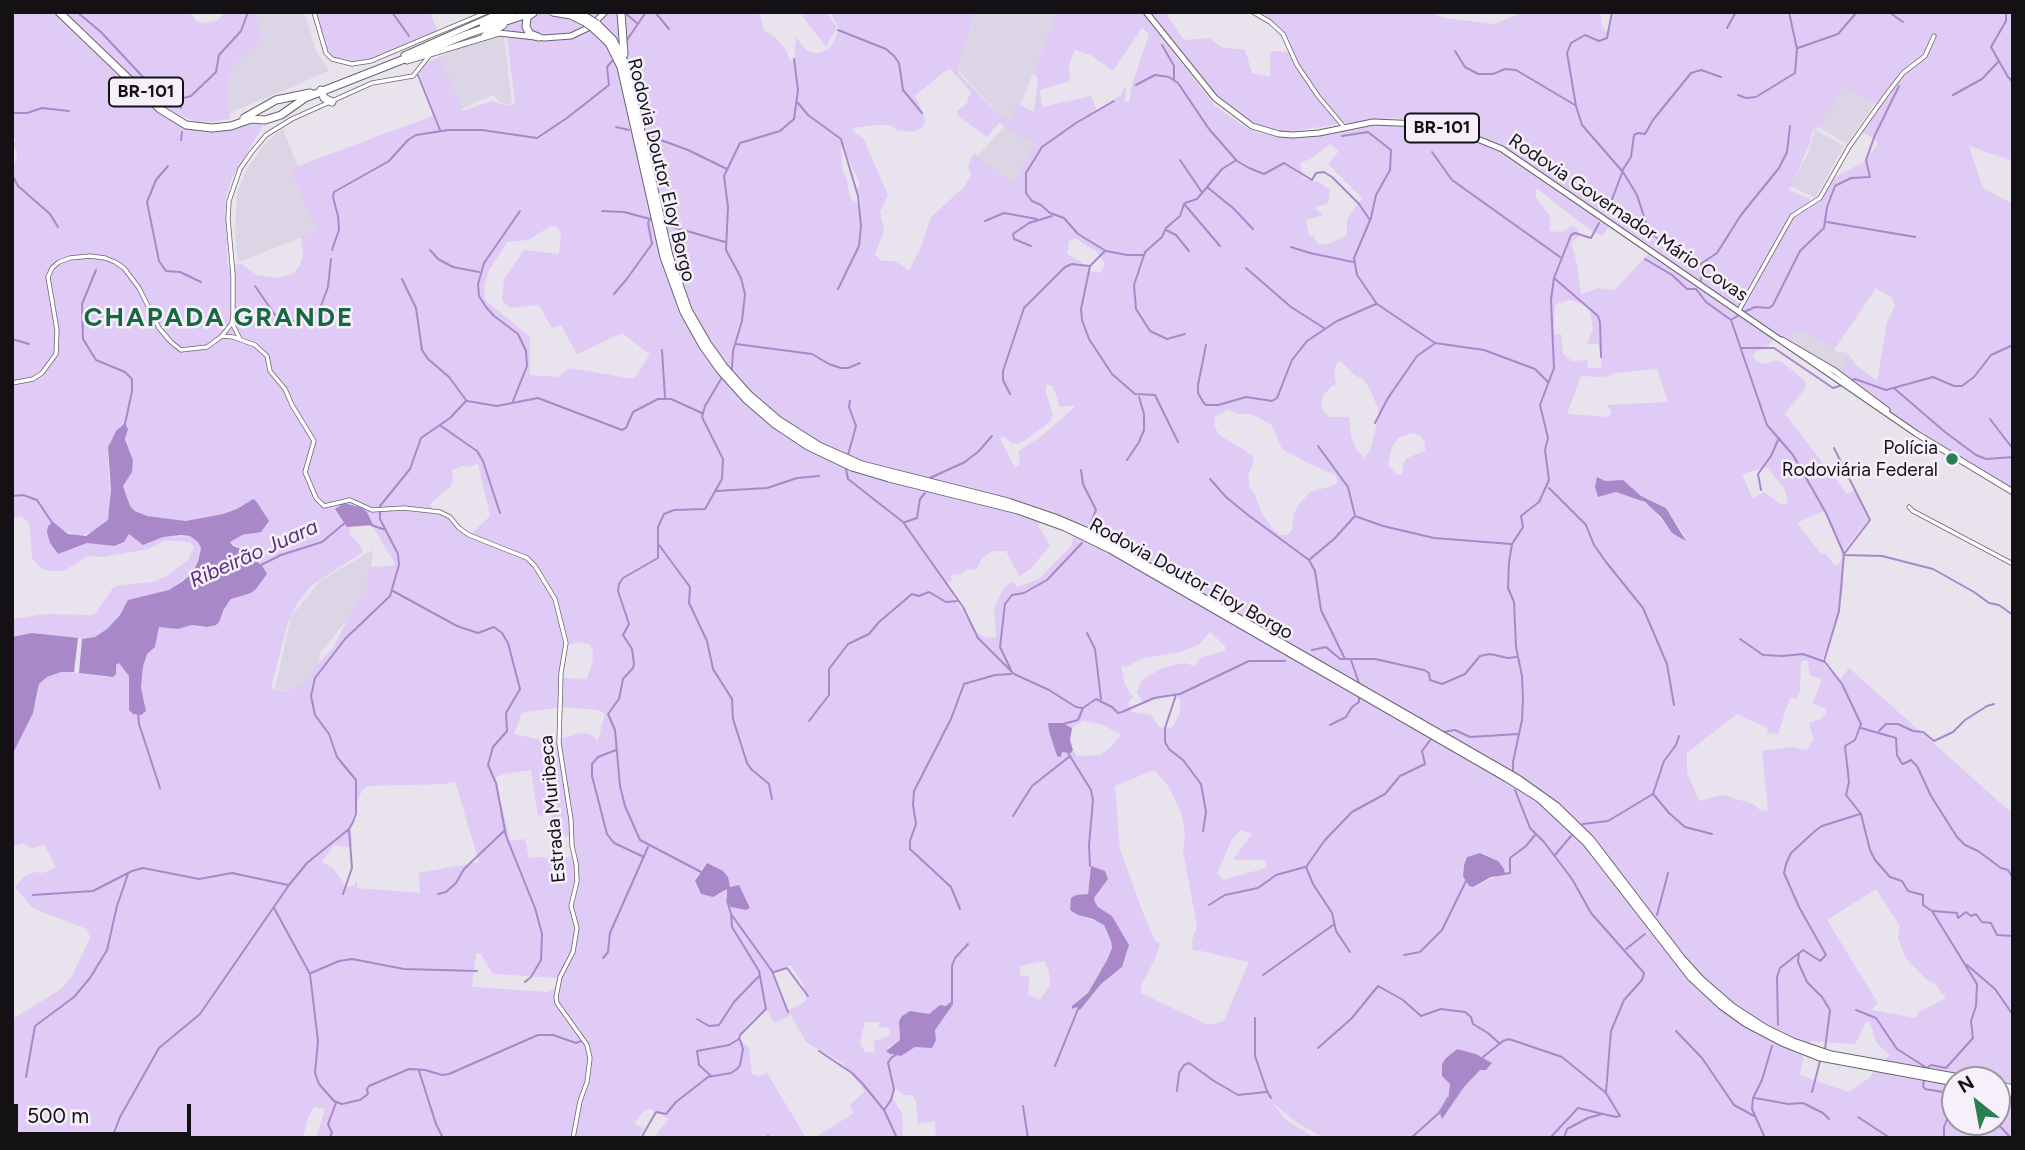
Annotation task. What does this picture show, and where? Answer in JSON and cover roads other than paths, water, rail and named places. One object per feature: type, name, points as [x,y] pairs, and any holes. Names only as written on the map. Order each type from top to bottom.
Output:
[{"type":"highway","name":"BR-101","points":[[61,12],[158,103],[180,118],[206,125],[224,124],[250,116],[264,105],[278,99],[304,95],[324,97]]},
{"type":"highway","name":"BR-101","points":[[61,12],[160,109],[186,125],[212,128],[231,126],[251,119],[265,120],[283,113],[305,98],[324,97],[404,59]]},
{"type":"highway","points":[[404,59],[515,14],[533,12]]},
{"type":"highway","points":[[533,12],[527,17],[526,27],[530,34],[538,37]]},
{"type":"highway","name":"Rodovia Doutor Eloy Borgo","points":[[553,12],[587,21]]},
{"type":"highway","name":"Rodovia Doutor Eloy Borgo","points":[[577,12],[613,40],[626,65],[668,256],[684,301],[702,335],[724,367],[749,395],[778,420],[818,446],[862,466],[1008,502],[1090,533],[1518,779],[1556,806],[1584,832],[1681,958],[1702,981],[1732,1007],[1766,1029],[1802,1046],[1841,1057],[1941,1075]]},
{"type":"highway","points":[[621,12],[626,65]]},
{"type":"highway","points":[[485,36],[515,14]]},
{"type":"highway","name":"Rodovia Doutor Eloy Borgo","points":[[595,26],[609,43],[621,66],[664,257],[680,303],[714,362],[739,392],[768,418],[808,446],[852,467],[1018,510],[1065,527],[1110,549],[1539,799],[1587,842],[1691,977],[1721,1005],[1746,1023],[1782,1042],[1820,1057],[1941,1079]]},
{"type":"highway","points":[[278,99],[276,106],[283,113]]},
{"type":"main road","name":"BR-101","points":[[404,59],[469,22],[500,12]]},
{"type":"main road","name":"BR-101","points":[[404,59],[430,55],[485,36],[505,33],[538,37],[575,35],[594,25],[605,12]]},
{"type":"main road","name":"Rodovia Governador Mário Covas","points":[[1146,12],[1215,98],[1252,126],[1293,135],[1319,133],[1373,122],[1398,122],[1446,129],[1502,149],[1917,435],[2013,492]]},
{"type":"main road","points":[[1765,332],[1800,348],[1917,435]]},
{"type":"main road","points":[[1833,378],[1858,389]]},
{"type":"street","points":[[314,12],[326,53],[337,61],[352,64],[371,61],[469,22],[487,12]]},
{"type":"street","points":[[1252,12],[1270,22],[1283,34],[1297,65],[1344,127]]},
{"type":"street","points":[[1737,313],[1792,216],[1820,198],[1849,147],[1903,73],[1924,56],[1934,36]]},
{"type":"street","points":[[240,339],[232,323],[233,275],[228,219],[233,187],[244,162],[266,135],[324,97],[372,83],[409,77],[417,72],[430,55]]},
{"type":"street","points":[[404,59],[416,65],[417,72]]},
{"type":"street","points":[[12,383],[33,379],[42,373],[55,354],[57,330],[48,277],[52,268],[70,258],[105,258],[124,268],[139,288],[159,327],[181,350],[207,346],[222,336],[232,323]]},
{"type":"street","points":[[222,336],[240,339]]},
{"type":"street","name":"Estrada Muribeca","points":[[240,339],[255,345],[267,356],[270,371],[285,389],[314,441],[305,472],[316,498],[324,506],[350,500],[372,510],[404,508],[444,514],[469,535],[527,558],[557,603],[566,643],[561,673],[562,714],[559,739],[571,820],[570,839],[576,863],[577,878],[571,906],[577,928],[573,952],[562,974],[556,997],[557,1003],[587,1045],[590,1058],[573,1138]]},
{"type":"street","points":[[1909,507],[1919,515],[2013,564]]},
{"type":"waterway","points":[[77,12],[101,32],[142,76],[171,99],[191,96],[216,72],[219,55],[241,31],[248,12]]},
{"type":"waterway","points":[[392,12],[409,36]]},
{"type":"waterway","points":[[624,12],[638,24]]},
{"type":"waterway","points":[[627,40],[646,12]]},
{"type":"waterway","points":[[655,12],[669,29]]},
{"type":"waterway","points":[[758,12],[763,12]]},
{"type":"waterway","points":[[1612,12],[1607,38],[1599,41],[1585,35],[1571,43],[1567,53],[1582,125],[1623,172],[1637,195],[1649,232],[1668,246],[1699,262],[1703,267],[1701,280]]},
{"type":"waterway","points":[[1727,28],[1736,12]]},
{"type":"waterway","points":[[1738,95],[1756,97],[1795,73],[1797,49],[1789,12]]},
{"type":"waterway","points":[[1798,48],[1838,34],[1857,12]]},
{"type":"waterway","points":[[1889,12],[1903,22]]},
{"type":"waterway","points":[[2006,12],[2006,21],[1991,47],[2013,82]]},
{"type":"waterway","points":[[838,30],[886,49],[894,56],[899,63],[903,90],[922,113]]},
{"type":"waterway","points":[[1162,45],[1174,66],[1174,79]]},
{"type":"waterway","points":[[1455,51],[1465,67],[1478,74],[1493,74],[1505,69],[1516,70],[1575,105]]},
{"type":"waterway","name":"Ribeirão Juara","points":[[732,369],[745,294],[741,278],[726,250],[728,207],[724,176],[740,143],[780,131],[794,119],[798,90],[794,59]]},
{"type":"waterway","points":[[332,250],[339,230],[334,192],[389,161],[408,140],[416,135],[448,130],[482,130],[537,138],[609,85],[607,67],[613,60]]},
{"type":"waterway","points":[[1953,95],[1982,79],[1999,61]]},
{"type":"waterway","points":[[1622,171],[1631,157],[1634,135],[1645,134],[1691,73],[1701,70],[1721,77]]},
{"type":"waterway","points":[[418,75],[440,130]]},
{"type":"waterway","points":[[1136,85],[1155,75],[1169,77],[1178,83],[1209,129],[1237,161],[1264,174],[1284,163],[1312,180],[1316,173],[1324,172],[1359,204],[1370,220]]},
{"type":"waterway","points":[[1744,312],[1755,307],[1769,308],[1773,305],[1800,251],[1824,228],[1827,207],[1835,186],[1851,178],[1870,177],[1866,160],[1899,86]]},
{"type":"waterway","points":[[180,100],[181,108]]},
{"type":"waterway","points":[[1114,101],[1042,147],[1026,173],[1026,193],[1032,201],[1050,213],[1064,218],[1078,234],[1106,251],[1143,255]]},
{"type":"waterway","points":[[798,103],[808,115],[841,139],[858,196],[861,226],[859,246],[838,289]]},
{"type":"waterway","points":[[12,113],[27,113],[42,108],[69,111]]},
{"type":"waterway","points":[[1702,263],[1717,253],[1741,215],[1779,168],[1787,152],[1790,126]]},
{"type":"waterway","points":[[616,127],[629,130]]},
{"type":"waterway","points":[[181,140],[182,132]]},
{"type":"waterway","points":[[1342,136],[1368,132],[1391,150],[1390,170],[1376,195],[1371,218],[1354,258],[1357,275],[1377,304],[1435,343],[1484,350],[1535,369],[1548,382]]},
{"type":"waterway","points":[[650,136],[688,150],[727,169]]},
{"type":"waterway","points":[[1432,152],[1452,180],[1560,257]]},
{"type":"waterway","points":[[1180,160],[1201,191]]},
{"type":"waterway","points":[[1185,203],[1197,199],[1222,169],[1235,161]]},
{"type":"waterway","points":[[168,166],[156,180],[147,202],[159,261],[166,271],[180,272],[201,282]]},
{"type":"waterway","points":[[1608,210],[1622,173]]},
{"type":"waterway","points":[[12,175],[18,186],[50,214],[58,227]]},
{"type":"waterway","points":[[1207,187],[1253,229]]},
{"type":"waterway","points":[[1184,204],[1180,216],[1145,252],[1134,285],[1136,309],[1150,331],[1167,339],[1185,334]]},
{"type":"waterway","points":[[1185,205],[1220,246]]},
{"type":"waterway","points":[[513,401],[527,366],[526,351],[518,334],[486,307],[479,296],[478,284],[484,263],[520,211]]},
{"type":"waterway","points":[[602,211],[624,212],[650,219],[648,223],[652,244],[614,294]]},
{"type":"waterway","points":[[985,221],[1004,213],[1037,219]]},
{"type":"waterway","points":[[1031,246],[1014,239],[1013,234],[1029,223],[1052,216]]},
{"type":"waterway","points":[[1827,222],[1915,237]]},
{"type":"waterway","points":[[1513,771],[1523,699],[1516,647],[1514,602],[1508,588],[1509,562],[1512,544],[1523,527],[1521,516],[1539,502],[1549,480],[1545,450],[1548,438],[1540,405],[1554,368],[1551,300],[1554,278],[1571,235],[1575,233],[1591,238],[1599,223]]},
{"type":"waterway","points":[[666,225],[725,242]]},
{"type":"waterway","points":[[1166,230],[1176,235],[1189,251]]},
{"type":"waterway","points":[[1291,247],[1353,262]]},
{"type":"waterway","points":[[430,250],[438,259],[453,267],[479,272]]},
{"type":"waterway","points":[[1105,251],[1090,266],[1081,309],[1089,339],[1112,374],[1135,394],[1155,395],[1178,442]]},
{"type":"waterway","points":[[255,286],[275,315],[292,321],[307,319],[321,306],[328,287],[331,259]]},
{"type":"waterway","points":[[1645,259],[1672,275],[1687,289],[1696,289]]},
{"type":"waterway","points":[[1010,394],[1003,380],[1003,371],[1024,308],[1065,267],[1072,264],[1089,266]]},
{"type":"waterway","points":[[1246,268],[1291,307],[1324,328]]},
{"type":"waterway","points":[[96,270],[82,304],[83,339],[96,360],[125,372],[132,379],[125,424]]},
{"type":"waterway","points":[[1554,278],[1598,316],[1601,357]]},
{"type":"waterway","points":[[402,279],[416,308],[422,350],[428,359],[449,377],[466,400]]},
{"type":"waterway","points":[[1696,289],[1706,302],[1731,320],[1767,425],[1793,455],[1826,513],[1844,554]]},
{"type":"waterway","points":[[1206,345],[1198,385],[1198,393],[1206,405],[1218,405],[1246,397],[1272,401],[1277,398],[1292,360],[1307,341],[1337,321],[1376,304]]},
{"type":"waterway","points":[[1731,320],[1739,315]]},
{"type":"waterway","points":[[12,339],[29,344]]},
{"type":"waterway","points":[[736,344],[812,354],[841,368],[860,363]]},
{"type":"waterway","points":[[1375,423],[1388,398],[1417,356],[1434,344]]},
{"type":"waterway","points":[[1851,381],[1855,379],[1886,390],[1933,377],[1954,386],[1962,386],[1974,377],[1991,355],[2013,345]]},
{"type":"waterway","points":[[1742,348],[1774,348],[1833,388],[1842,385]]},
{"type":"waterway","points":[[662,350],[665,398]]},
{"type":"waterway","points":[[703,873],[640,840],[625,806],[620,786],[615,730],[608,714],[619,699],[623,679],[634,664],[632,649],[623,635],[629,624],[618,591],[619,584],[623,578],[658,558],[658,527],[664,514],[674,510],[705,509],[722,479],[723,459],[702,417],[705,406],[721,379]]},
{"type":"waterway","points":[[1895,389],[1976,455],[1986,459],[2013,457]]},
{"type":"waterway","points":[[1127,460],[1144,430],[1144,414],[1139,397]]},
{"type":"waterway","name":"Ribeirão Juara","points":[[467,401],[497,406],[538,398],[622,430],[626,428],[633,412],[658,399],[671,399],[702,413]]},
{"type":"waterway","points":[[112,1138],[120,1117],[159,1048],[200,1014],[289,885],[307,863],[349,829],[353,822],[356,814],[356,780],[337,757],[329,734],[315,715],[311,696],[315,678],[345,639],[390,596],[399,565],[398,554],[380,519],[380,506],[410,469],[421,438],[450,418],[466,401]]},
{"type":"waterway","points":[[848,455],[856,426],[849,407],[850,401]]},
{"type":"waterway","points":[[1990,419],[2013,449]]},
{"type":"waterway","points":[[441,426],[477,451],[483,461],[500,513]]},
{"type":"waterway","points":[[930,478],[965,462],[992,436]]},
{"type":"waterway","points":[[1761,490],[1758,474],[1771,456],[1779,438]]},
{"type":"waterway","points":[[1309,560],[1334,539],[1355,516],[1348,487],[1318,446]]},
{"type":"waterway","points":[[1824,661],[1839,611],[1844,554],[1870,520],[1834,448]]},
{"type":"waterway","points":[[846,469],[848,479],[903,522],[963,607],[978,638],[1014,674],[1082,708]]},
{"type":"waterway","points":[[1081,470],[1083,484],[1096,510],[1090,525]]},
{"type":"waterway","points":[[716,491],[767,488],[797,478],[819,476]]},
{"type":"waterway","points":[[1210,479],[1226,497],[1309,560],[1315,571],[1321,610],[1345,659]]},
{"type":"waterway","points":[[1549,488],[1586,525],[1594,545],[1643,608],[1667,664],[1674,705]]},
{"type":"waterway","points":[[905,522],[917,518],[920,499],[925,493]]},
{"type":"waterway","points":[[12,496],[23,495],[37,500],[53,524]]},
{"type":"waterway","points":[[1355,516],[1383,526],[1434,538],[1511,544]]},
{"type":"waterway","name":"Ribeirão Juara","points":[[259,566],[281,555],[322,542],[346,522]]},
{"type":"waterway","name":"Ribeirão Juara","points":[[371,525],[386,530]]},
{"type":"waterway","points":[[1011,670],[1000,647],[1005,604],[1012,595],[1024,593],[1047,580],[1082,543]]},
{"type":"waterway","points":[[659,545],[690,587],[689,603],[707,641],[713,669],[732,699],[733,719],[747,763],[769,784],[772,799]]},
{"type":"waterway","points":[[1845,555],[1882,556],[1933,569],[2013,615]]},
{"type":"waterway","points":[[393,591],[457,626],[478,633],[494,627],[508,643],[520,689],[506,713],[507,731],[493,747],[488,765],[496,783],[506,836],[535,908],[542,934],[541,960],[525,982]]},
{"type":"waterway","points":[[809,721],[829,695],[829,669],[848,644],[869,634],[912,594],[919,596],[929,592],[946,602],[957,601]]},
{"type":"waterway","points":[[1087,633],[1095,649],[1101,699]]},
{"type":"waterway","points":[[1740,639],[1763,655],[1803,654],[1825,662],[1842,684],[1861,724],[1855,740],[1845,746],[1849,782],[1846,795],[1861,814],[1870,850],[1890,877],[1902,881],[1908,891],[1923,895],[1923,905],[1932,911],[1977,984],[1976,1006],[1971,1021],[1973,1038],[1946,1068],[1931,1065],[1927,1068],[1897,1049],[1876,1018],[1856,1010]]},
{"type":"waterway","points":[[1312,650],[1326,647],[1340,659],[1375,659],[1424,670],[1429,673],[1430,680],[1442,684],[1465,674],[1480,656],[1490,654],[1516,657]]},
{"type":"waterway","points":[[1351,660],[1359,683]]},
{"type":"waterway","points":[[1063,724],[1078,720],[1083,708],[1096,699],[1118,713],[1154,698],[1180,694],[1249,661],[1285,661]]},
{"type":"waterway","points":[[960,909],[951,887],[910,849],[916,824],[914,791],[951,719],[964,684],[995,675],[1011,674]]},
{"type":"waterway","points":[[1176,695],[1165,728],[1165,742],[1201,784],[1206,812],[1203,831]]},
{"type":"waterway","points":[[1330,725],[1346,717],[1359,702],[1359,698]]},
{"type":"waterway","points":[[1879,731],[1886,724],[1898,724],[1923,732],[1934,741],[1953,732],[1965,720],[1994,704]]},
{"type":"waterway","points":[[138,712],[139,724],[160,788]]},
{"type":"waterway","points":[[1861,728],[1896,738],[1897,755],[1901,762],[1903,764],[1911,760],[1917,766],[1931,796],[1957,837],[1965,845],[2008,870],[2013,878]]},
{"type":"waterway","points":[[1443,732],[1455,730],[1470,737],[1518,734]]},
{"type":"waterway","points":[[1583,824],[1608,821],[1653,794],[1664,761],[1679,736]]},
{"type":"waterway","points":[[1350,952],[1336,931],[1332,913],[1313,884],[1306,867],[1325,840],[1352,812],[1385,794],[1400,776],[1425,764],[1422,751],[1431,739]]},
{"type":"waterway","points":[[616,750],[598,757],[592,764],[592,776],[607,834],[614,843],[644,857]]},
{"type":"waterway","points":[[1068,753],[1091,790],[1093,800],[1090,866]]},
{"type":"waterway","points":[[1013,816],[1032,786],[1069,757]]},
{"type":"waterway","points":[[1515,790],[1530,828],[1572,879],[1591,913],[1644,973],[1642,980],[1624,1000],[1611,1031],[1606,1092]]},
{"type":"waterway","points":[[1654,795],[1685,827],[1712,834]]},
{"type":"waterway","points":[[1778,1025],[1777,977],[1780,968],[1803,950],[1820,961],[1826,955],[1799,907],[1784,873],[1786,864],[1791,853],[1822,826],[1860,814]]},
{"type":"waterway","points":[[343,894],[352,868],[349,830]]},
{"type":"waterway","points":[[438,894],[446,892],[456,883],[464,869],[504,831]]},
{"type":"waterway","points":[[1503,874],[1510,873],[1510,858],[1535,835]]},
{"type":"waterway","points":[[1555,855],[1571,836]]},
{"type":"waterway","points":[[603,958],[608,952],[610,933],[648,847]]},
{"type":"waterway","points":[[1209,905],[1225,895],[1258,888],[1276,875],[1305,867]]},
{"type":"waterway","points":[[33,895],[93,891],[143,868],[199,879],[232,873],[288,885]]},
{"type":"waterway","points":[[1657,915],[1668,873]]},
{"type":"waterway","points":[[26,1077],[35,1026],[74,997],[90,978],[107,950],[128,874]]},
{"type":"waterway","points":[[1404,955],[1420,952],[1442,930],[1466,881]]},
{"type":"waterway","points":[[727,900],[731,914],[772,971],[788,1012]]},
{"type":"waterway","points":[[274,908],[310,974],[318,1041],[315,1073],[319,1084],[334,1101],[342,1104],[360,1100],[368,1094],[369,1086],[409,1069],[449,1074],[538,1035],[553,1035],[576,1043],[581,1041]]},
{"type":"waterway","points":[[1933,911],[1957,913],[1958,918],[1966,912],[1971,916],[1976,914],[1982,922],[1991,923],[1997,935],[2013,936]]},
{"type":"waterway","points":[[711,1076],[699,1065],[697,1051],[729,1045],[739,1039],[766,1009],[759,971],[732,927],[731,914]]},
{"type":"waterway","points":[[1263,975],[1333,925]]},
{"type":"waterway","points":[[1626,949],[1645,934]]},
{"type":"waterway","points":[[952,1004],[952,966],[955,958],[968,944]]},
{"type":"waterway","points":[[1799,953],[1798,962],[1807,982],[1830,1010],[1825,1049]]},
{"type":"waterway","points":[[311,973],[339,961],[352,959],[404,969],[477,971]]},
{"type":"waterway","points":[[1967,965],[1995,989],[2013,1015]]},
{"type":"waterway","points":[[774,972],[787,968],[808,996]]},
{"type":"waterway","points":[[697,1019],[709,1026],[719,1025],[734,1002],[759,976]]},
{"type":"waterway","points":[[1318,1048],[1352,1018],[1378,986],[1403,1000],[1421,1016],[1441,1009],[1465,1012],[1471,1017],[1473,1024],[1499,1043]]},
{"type":"waterway","points":[[1055,1066],[1078,1009]]},
{"type":"waterway","points":[[1255,1018],[1255,1056],[1271,1098]]},
{"type":"waterway","points":[[1676,1031],[1702,1058],[1734,1105],[1754,1116]]},
{"type":"waterway","points":[[1483,1057],[1509,1039],[1562,1057],[1606,1093],[1620,1116],[1578,1108],[1550,1138]]},
{"type":"waterway","points":[[641,1138],[656,1112],[666,1114],[676,1102],[708,1077],[731,1073],[737,1069],[743,1049],[740,1040]]},
{"type":"waterway","points":[[1765,1138],[1752,1109],[1753,1098],[1762,1080],[1772,1046]]},
{"type":"waterway","points":[[819,1051],[862,1083],[884,1110],[897,1138]]},
{"type":"waterway","points":[[884,1110],[894,1089],[888,1063],[897,1054]]},
{"type":"waterway","points":[[1812,1092],[1820,1061]]},
{"type":"waterway","points":[[1177,1091],[1179,1073],[1184,1065],[1189,1063],[1238,1095],[1266,1092]]},
{"type":"waterway","points":[[419,1071],[443,1138]]},
{"type":"waterway","points":[[1924,1079],[1925,1089],[1941,1092]]},
{"type":"waterway","points":[[1411,1138],[1439,1113],[1448,1098]]},
{"type":"waterway","points":[[1755,1098],[1788,1104],[1803,1103],[1829,1119]]},
{"type":"waterway","points":[[329,1138],[332,1133],[328,1124],[336,1103]]},
{"type":"waterway","points":[[1023,1106],[1028,1138]]},
{"type":"waterway","points":[[1564,1138],[1567,1129],[1602,1114]]},
{"type":"waterway","points":[[1858,1117],[1890,1138]]},
{"type":"place","name":"Polícia Rodoviária Federal","points":[[1952,459]]},
{"type":"district","name":"CHAPADA GRANDE","points":[[219,318]]}]
